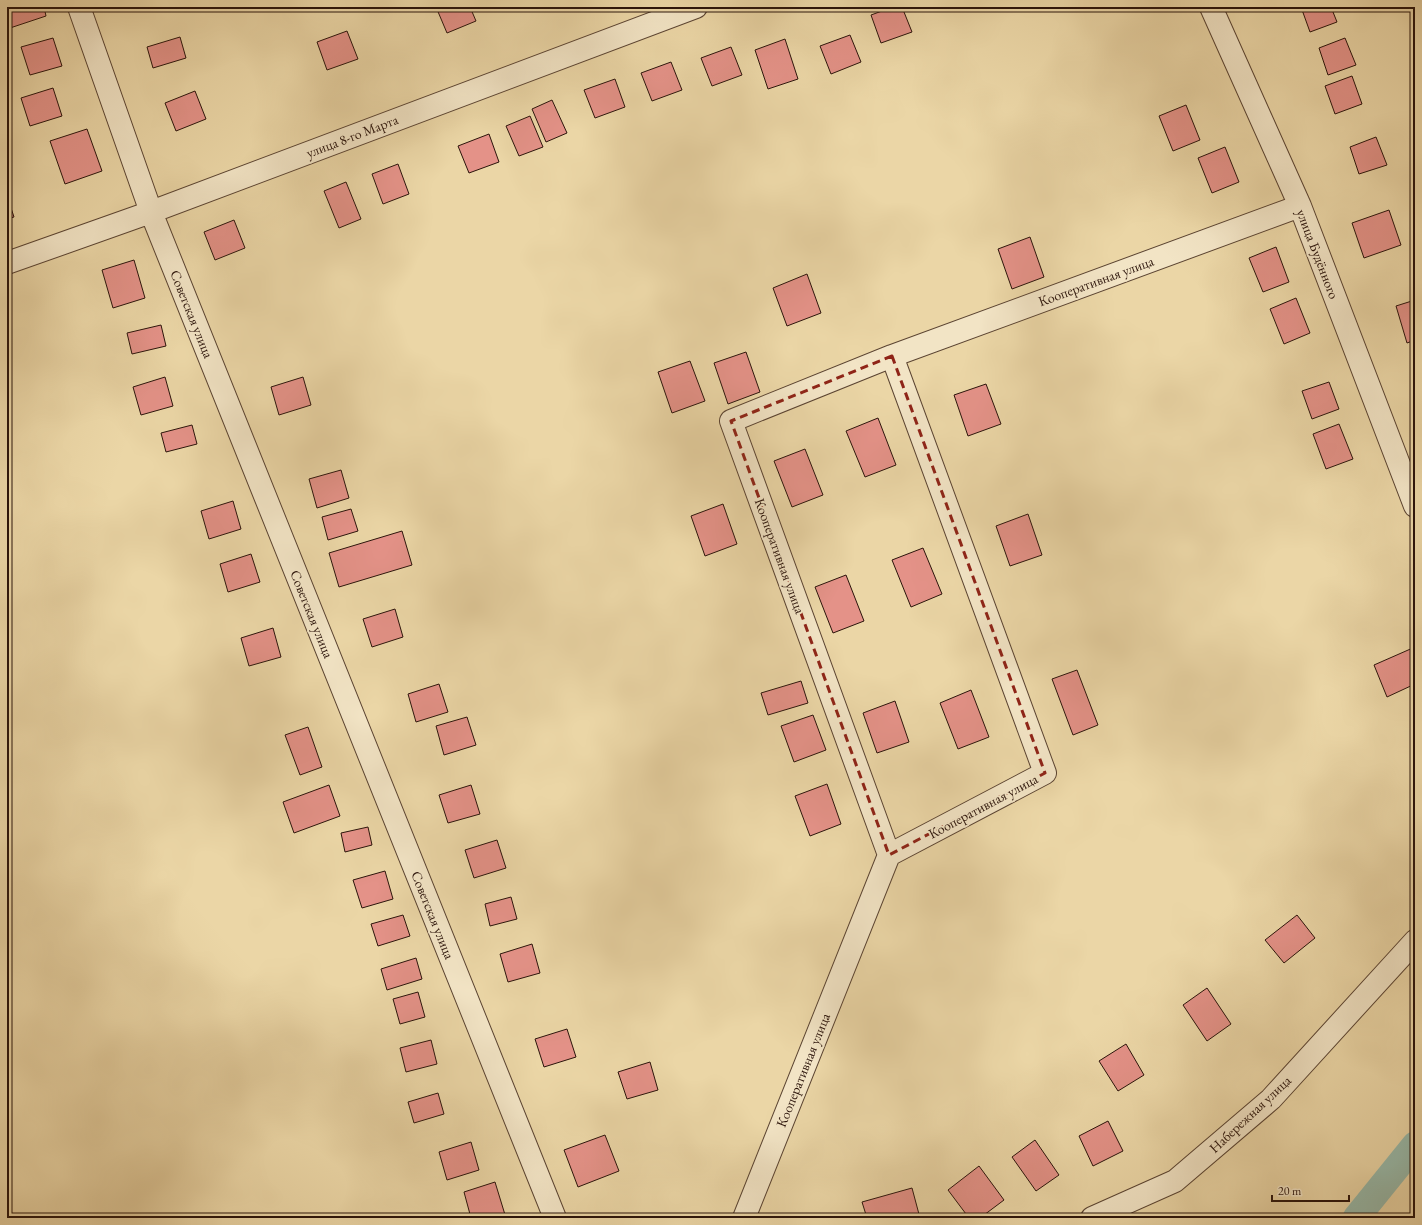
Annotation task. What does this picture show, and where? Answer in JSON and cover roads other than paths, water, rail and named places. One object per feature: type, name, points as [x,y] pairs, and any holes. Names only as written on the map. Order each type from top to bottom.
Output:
[{"type":"street","name":"Советская улица","points":[[79,7],[151,212],[555,1218]]},
{"type":"street","name":"улица 8-го Марта","points":[[7,263],[151,212],[696,7]]},
{"type":"street","name":"улица Будённого","points":[[1211,7],[1300,206],[1415,506]]},
{"type":"street","name":"Кооперативная улица","points":[[889,855],[731,421],[892,356],[1300,206]]},
{"type":"street","name":"Кооперативная улица","points":[[744,1218],[889,855],[1046,773],[892,356]]},
{"type":"street","name":"Набережная улица","points":[[1092,1218],[1175,1181],[1271,1099],[1415,941]]},
{"type":"waterway","points":[[1356,1218],[1415,1145]]}]
